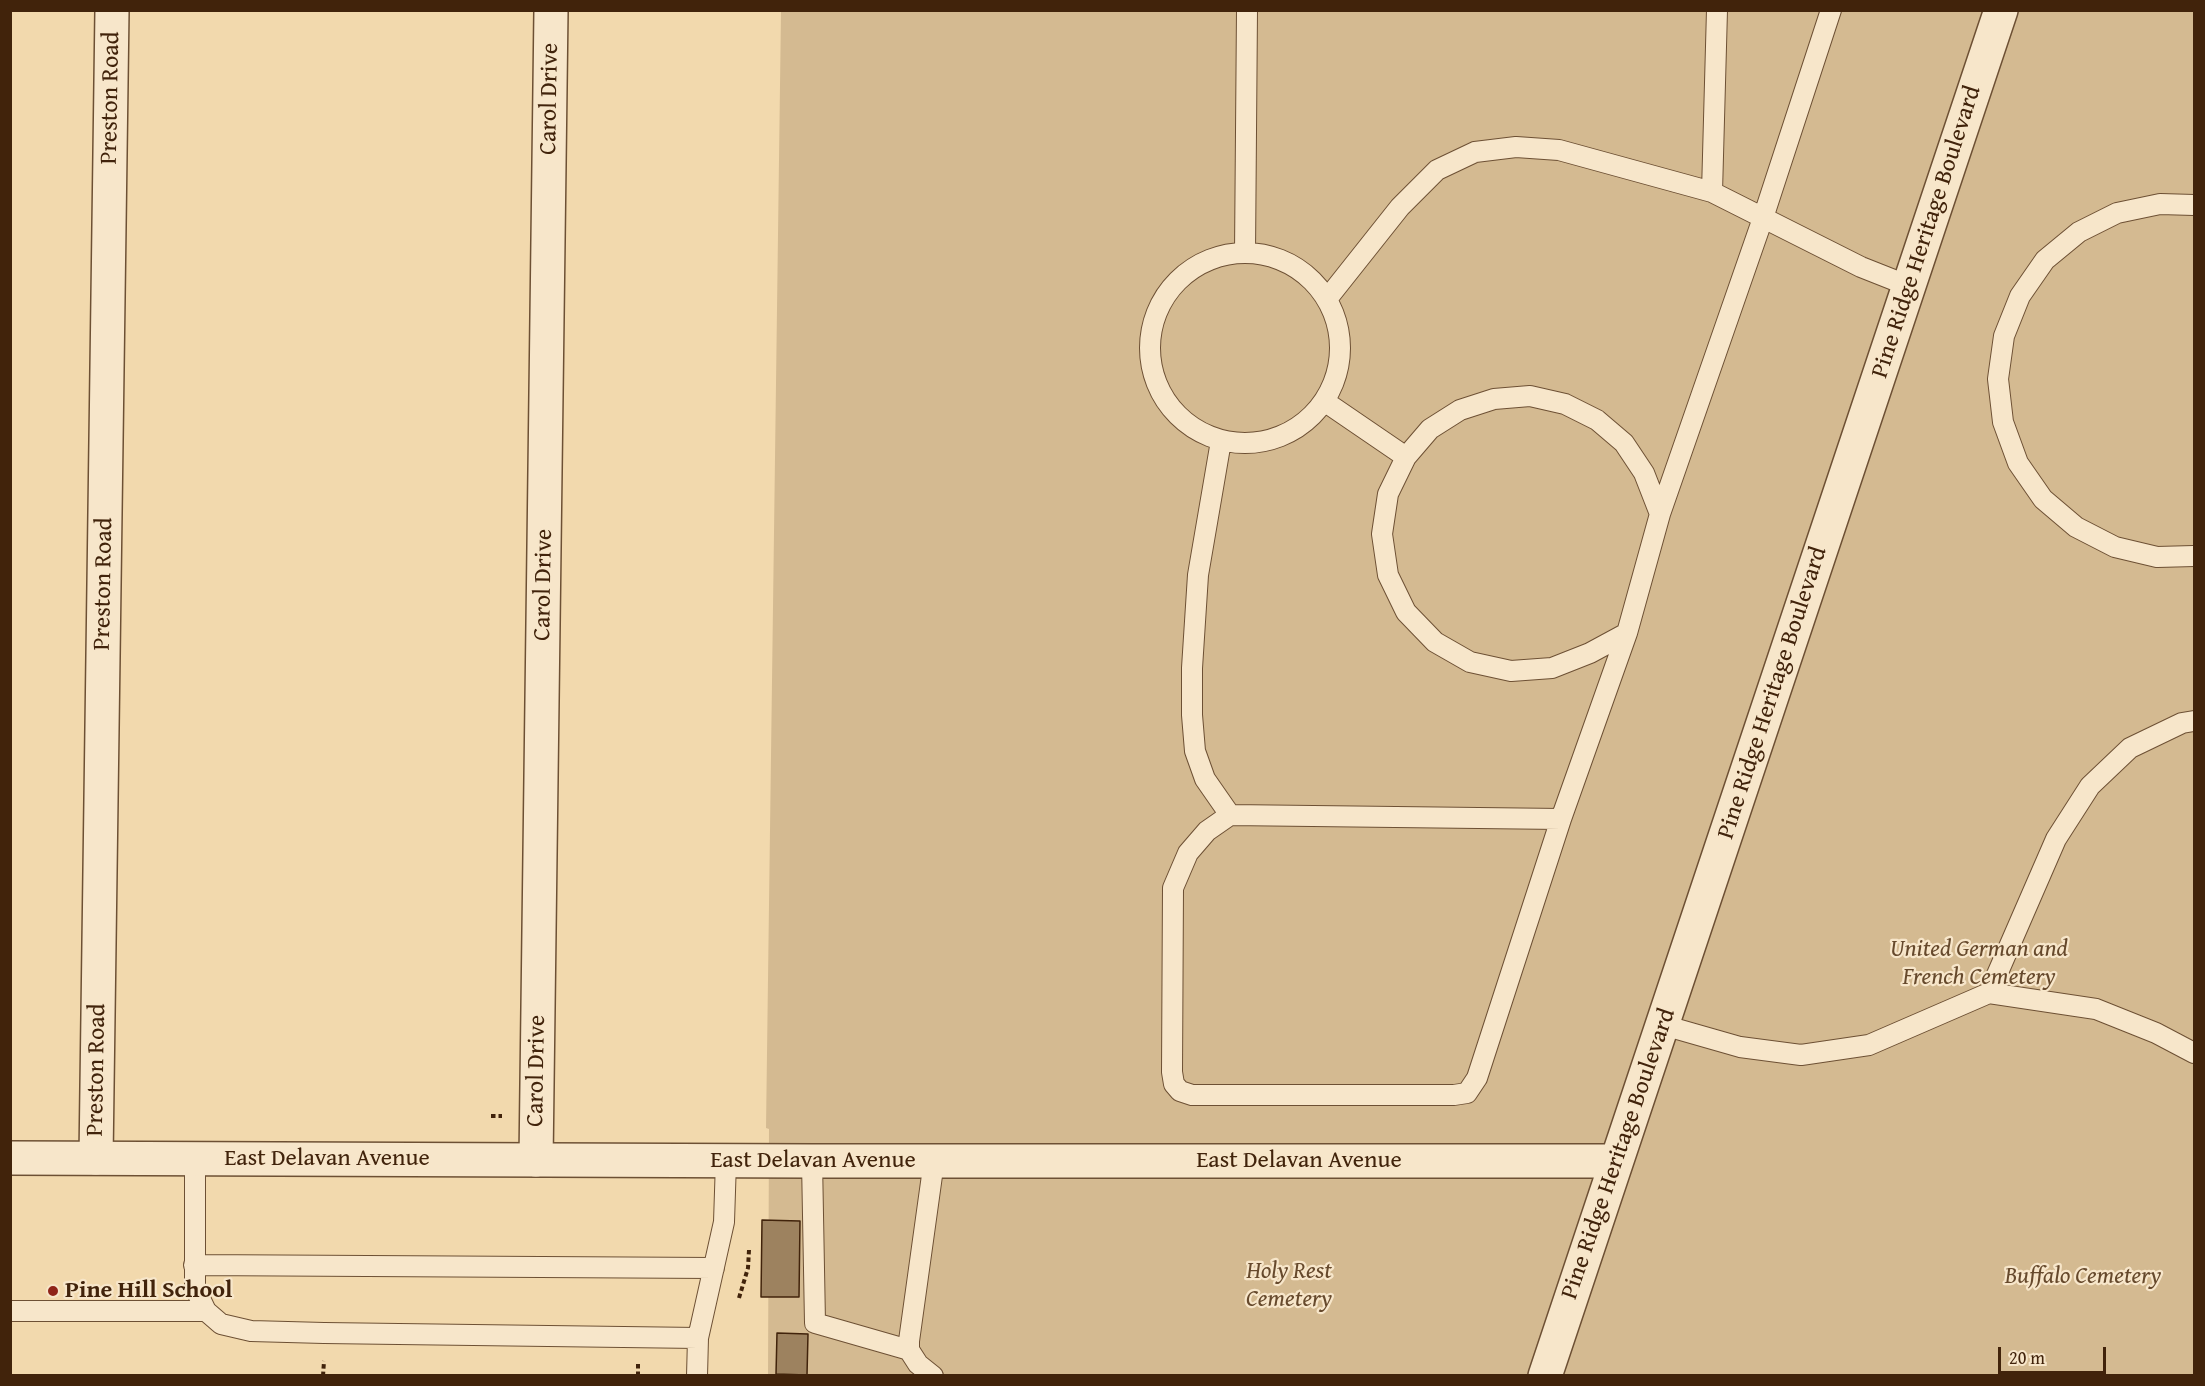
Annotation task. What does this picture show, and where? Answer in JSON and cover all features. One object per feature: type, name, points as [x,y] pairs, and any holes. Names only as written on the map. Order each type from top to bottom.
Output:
[{"type":"street","name":"Preston Road","points":[[96,1158],[112,10]]},
{"type":"street","name":"Carol Drive","points":[[536,1160],[551,10]]},
{"type":"street","name":"Pine Ridge Heritage Boulevard","points":[[1545,1376],[2001,10]]},
{"type":"street","name":"East Delavan Avenue","points":[[10,1158],[1615,1161]]},
{"type":"lane","points":[[1245,253],[1247,10]]},
{"type":"lane","points":[[1712,192],[1717,10]]},
{"type":"lane","points":[[1562,819],[1230,815],[1207,831],[1188,853],[1173,888],[1172,1072],[1174,1084],[1180,1091],[1192,1095],[1454,1095],[1467,1093],[1478,1078],[1562,819],[1627,633],[1660,514],[1763,218],[1831,10]]},
{"type":"lane","points":[[1327,299],[1400,207],[1437,170],[1475,152],[1516,147],[1559,150],[1712,192],[1861,267],[1909,286]]},
{"type":"lane","points":[[2194,205],[2160,204],[2117,213],[2079,232],[2045,261],[2020,296],[2004,336],[1998,379],[2003,422],[2018,463],[2043,499],[2076,527],[2115,547],[2157,557],[2194,556]]},
{"type":"lane","points":[[1245,253],[1269,256],[1292,265],[1312,280],[1327,299],[1336,318],[1340,340],[1340,361],[1334,382],[1324,401],[1296,428],[1260,442],[1221,441],[1186,423],[1160,393],[1149,356],[1154,317],[1174,283],[1206,261],[1245,253]]},
{"type":"lane","points":[[1627,633],[1590,653],[1552,668],[1511,671],[1470,662],[1435,642],[1406,612],[1388,575],[1382,534],[1388,494],[1406,457],[1430,429],[1460,410],[1494,399],[1530,396],[1565,404],[1597,420],[1624,443],[1644,473],[1660,514]]},
{"type":"lane","points":[[1324,401],[1406,457]]},
{"type":"lane","points":[[1221,441],[1198,575],[1192,668],[1192,715],[1195,751],[1205,780],[1230,815]]},
{"type":"lane","points":[[1989,993],[2056,839],[2090,786],[2130,748],[2182,723],[2194,721]]},
{"type":"lane","points":[[1663,1025],[1740,1047],[1802,1055],[1869,1045],[1989,993],[2096,1009],[2156,1033],[2194,1053]]},
{"type":"lane","points":[[195,1158],[195,1288],[206,1311],[221,1324],[251,1331],[698,1338]]},
{"type":"lane","points":[[697,1376],[698,1338],[724,1222],[726,1161]]},
{"type":"lane","points":[[812,1161],[814,1323],[909,1350]]},
{"type":"lane","points":[[933,1376],[918,1364],[909,1350],[934,1161]]},
{"type":"lane","points":[[194,1265],[714,1268]]},
{"type":"lane","points":[[10,1311],[206,1311]]},
{"type":"path","points":[[491,1116],[503,1116]]},
{"type":"path","points":[[323,1376],[324,1354]]},
{"type":"green space","points":[[781,11],[2194,11],[2194,1375],[768,1375],[769,1129],[766,1128]]},
{"type":"building","points":[[762,1220],[800,1221],[799,1297],[761,1297]]},
{"type":"building","points":[[777,1333],[808,1334],[807,1375],[776,1374]]},
{"type":"place","name":"Pine Hill School","points":[[53,1291]]},
{"type":"park label","name":"United German and French Cemetery","points":[[1979,964]]},
{"type":"park label","name":"Buffalo Cemetery","points":[[2083,1277]]},
{"type":"park label","name":"Holy Rest Cemetery","points":[[1289,1286]]}]
